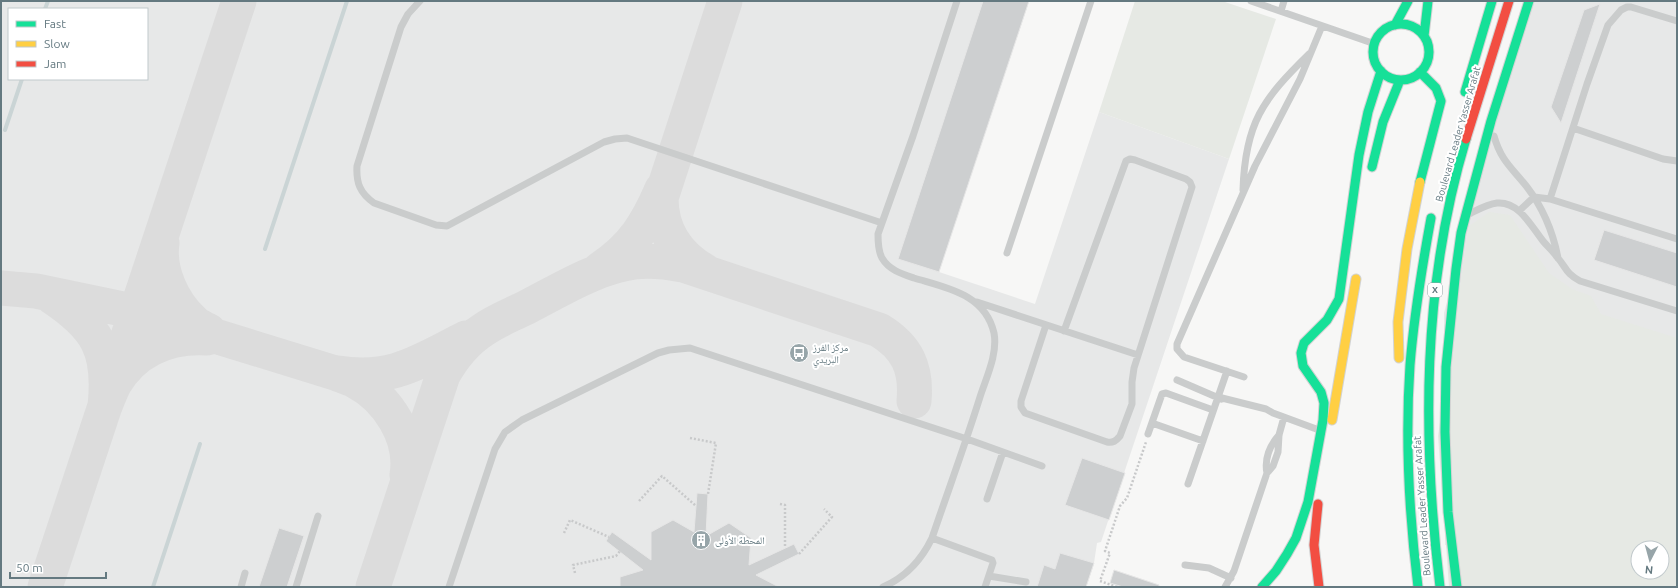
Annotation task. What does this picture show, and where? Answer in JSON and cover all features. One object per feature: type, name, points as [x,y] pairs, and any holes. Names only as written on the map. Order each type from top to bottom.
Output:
[{"type":"main road","points":[[1395,25],[1408,1]]},
{"type":"main road","points":[[1424,36],[1428,1]]},
{"type":"main road","name":"Boulevard Leader Yasser Arafat","points":[[1463,98],[1492,1]]},
{"type":"main road","name":"Boulevard Leader Yasser Arafat","points":[[1440,587],[1432,520],[1427,436],[1428,365],[1433,304],[1446,218],[1453,186],[1509,1]]},
{"type":"main road","points":[[1457,587],[1448,512],[1445,454],[1446,367],[1456,269],[1466,215],[1491,121],[1529,1]]},
{"type":"main road","points":[[1395,25],[1409,26],[1416,29],[1424,36],[1428,46],[1428,60],[1420,72],[1414,77],[1400,80],[1386,76],[1381,71],[1374,58],[1374,44],[1382,32],[1395,25]]},
{"type":"main road","points":[[1262,587],[1286,558],[1301,528],[1310,495],[1324,409],[1323,397],[1318,386],[1303,367],[1300,355],[1304,343],[1326,322],[1339,299],[1358,194],[1363,133],[1381,71]]},
{"type":"main road","points":[[1409,393],[1400,365],[1398,351],[1400,297],[1407,249],[1423,165],[1441,101],[1440,95],[1434,84],[1420,72]]},
{"type":"main road","points":[[1371,175],[1380,128],[1392,95],[1400,80]]},
{"type":"main road","name":"Boulevard Leader Yasser Arafat","points":[[1418,587],[1411,522],[1409,480],[1409,393],[1413,335],[1419,287],[1433,208]]},
{"type":"main road","points":[[1327,448],[1357,270]]},
{"type":"main road","points":[[1318,587],[1314,545],[1320,493]]},
{"type":"main road","points":[[1406,569],[1411,522]]},
{"type":"lane","points":[[420,1],[408,14],[401,27],[357,166],[356,177],[359,188],[365,197],[374,203],[436,225],[447,226],[604,142],[627,138],[882,223]]},
{"type":"lane","points":[[957,1],[913,136],[878,234],[878,246],[882,257],[889,267],[899,273],[959,292],[976,302],[1138,355]]},
{"type":"lane","points":[[1007,253],[1091,1]]},
{"type":"lane","points":[[1251,1],[1374,44]]},
{"type":"lane","points":[[1280,11],[1284,1]]},
{"type":"lane","points":[[1550,199],[1587,84],[1608,25],[1615,15],[1627,7],[1631,7],[1677,21]]},
{"type":"lane","points":[[1244,377],[1184,357],[1177,349],[1176,344],[1258,160],[1300,79],[1322,26]]},
{"type":"lane","points":[[1243,196],[1245,154],[1259,113],[1270,95],[1284,78],[1312,51]]},
{"type":"lane","points":[[1491,121],[1496,145],[1501,156],[1534,197],[1550,226],[1558,258]]},
{"type":"lane","points":[[1573,128],[1663,159],[1677,161]]},
{"type":"lane","points":[[1046,325],[1021,402],[1021,407],[1025,413],[1032,416],[1107,442],[1117,440],[1120,436],[1132,404],[1132,378],[1138,355],[1192,187],[1190,182],[1186,179],[1135,160],[1126,161],[1064,331]]},
{"type":"lane","points":[[1534,197],[1550,199],[1677,239]]},
{"type":"lane","points":[[1519,211],[1534,197]]},
{"type":"lane","points":[[1466,215],[1489,204],[1505,203],[1519,211],[1558,258],[1565,270],[1580,281],[1677,311]]},
{"type":"lane","points":[[883,587],[893,585],[916,564],[926,552],[966,439],[994,353],[994,334],[988,316],[976,302]]},
{"type":"lane","points":[[449,587],[495,449],[506,432],[522,420],[658,353],[668,350],[690,348],[966,439],[1042,466]]},
{"type":"lane","points":[[1188,484],[1227,371]]},
{"type":"lane","points":[[1177,380],[1218,397],[1266,409],[1330,434]]},
{"type":"lane","points":[[1148,434],[1162,394],[1166,393],[1213,410]]},
{"type":"lane","points":[[1225,587],[1231,578],[1267,473],[1266,464],[1270,448],[1279,435],[1284,417]]},
{"type":"lane","points":[[1152,423],[1203,441]]},
{"type":"lane","points":[[987,499],[1003,452]]},
{"type":"lane","points":[[296,587],[318,516]]},
{"type":"lane","points":[[932,538],[992,560],[993,563],[985,587]]},
{"type":"lane","points":[[1185,565],[1209,568],[1231,578]]},
{"type":"lane","points":[[241,587],[245,573]]},
{"type":"lane","points":[[989,576],[1026,582]]},
{"type":"path","points":[[1117,587],[1100,581],[1110,553],[1105,551],[1120,506],[1127,498],[1148,434]]},
{"type":"path","points":[[690,438],[716,443],[708,494]]},
{"type":"path","points":[[639,502],[662,476],[696,506]]},
{"type":"path","points":[[780,504],[785,504],[785,548]]},
{"type":"path","points":[[799,554],[832,517],[824,509]]},
{"type":"path","points":[[564,534],[570,520],[609,537]]},
{"type":"path","points":[[575,573],[573,565],[616,556],[620,551]]},
{"type":"shaded area","points":[[1,1],[1029,1],[939,272],[1035,304],[1099,112],[1229,159],[1101,542],[1097,543],[1094,563],[1086,587],[1,587]]},
{"type":"shaded area","points":[[1135,1],[1222,1],[1276,19],[1229,159],[1099,112]]},
{"type":"shaded area","points":[[1526,1],[1677,1],[1677,587],[1638,580],[1670,580],[1670,540],[1630,540],[1630,578],[1445,545],[1444,313]]},
{"type":"shaded area","points":[[1489,212],[1510,215],[1549,273],[1572,289],[1591,296],[1601,314],[1677,338],[1677,587],[1449,587],[1438,436],[1469,226]]},
{"type":"building","points":[[983,1],[1029,1],[939,272],[898,259]]},
{"type":"building","points":[[1600,4],[1561,123],[1551,107],[1584,10]]},
{"type":"building","points":[[1604,230],[1677,253],[1677,287],[1594,260]]},
{"type":"building","points":[[1082,458],[1125,473],[1109,520],[1065,505]]},
{"type":"building","name":"المحطة الأولى","points":[[697,493],[708,494],[706,536],[729,523],[751,538],[749,565],[794,544],[799,554],[756,575],[779,587],[620,587],[620,577],[643,570],[606,541],[612,532],[651,560],[651,532],[673,520],[694,532]]},
{"type":"building","points":[[279,528],[304,536],[287,587],[259,587]]},
{"type":"building","points":[[1060,553],[1094,563],[1086,587],[1037,587],[1044,565],[1055,569]]},
{"type":"building","points":[[1114,570],[1159,585],[1159,587],[1123,587],[1110,583]]},
{"type":"waterway","points":[[45,8],[48,1]]},
{"type":"waterway","points":[[265,249],[347,1]]},
{"type":"waterway","points":[[5,130],[22,80]]},
{"type":"waterway","points":[[153,587],[200,444]]},
{"type":"taxiway","points":[[45,587],[239,1]]},
{"type":"taxiway","points":[[705,271],[686,257],[672,241],[664,221],[661,198],[725,1]]},
{"type":"taxiway","points":[[600,269],[622,252],[638,234],[651,213],[662,189]]},
{"type":"taxiway","points":[[162,243],[162,264],[168,286],[173,296],[186,314],[195,323],[209,331]]},
{"type":"taxiway","points":[[373,587],[443,375],[451,362],[471,339],[494,323],[567,286],[607,269],[641,261],[683,265],[879,330],[897,344],[908,360],[914,378],[914,401]]},
{"type":"taxiway","points":[[1,288],[36,291],[137,312],[335,373],[353,380],[367,388],[378,398],[388,408],[396,420],[406,447],[408,461],[407,475]]},
{"type":"taxiway","points":[[52,297],[80,319],[98,342],[103,355],[106,370],[105,406],[115,383],[123,371],[143,353],[167,342],[180,339],[207,338]]},
{"type":"taxiway","points":[[338,373],[374,375],[405,368],[420,362],[466,338]]},
{"type":"traffic: fast","points":[[1395,25],[1408,1]]},
{"type":"traffic: fast","points":[[1424,36],[1428,1]]},
{"type":"traffic: fast","points":[[1465,92],[1492,1]]},
{"type":"traffic: fast","points":[[1457,587],[1448,512],[1445,432],[1446,367],[1456,269],[1461,233],[1491,121],[1529,1]]},
{"type":"traffic: fast","points":[[1401,24],[1412,26],[1421,32],[1427,41],[1429,52],[1427,63],[1421,72],[1412,78],[1401,80],[1390,78],[1381,72],[1375,63],[1373,52],[1375,41],[1381,32],[1390,26],[1401,24]]},
{"type":"traffic: fast","points":[[1262,587],[1276,571],[1296,538],[1308,502],[1323,420],[1324,403],[1321,392],[1303,366],[1301,353],[1304,343],[1327,320],[1339,299],[1359,155],[1368,112],[1381,71]]},
{"type":"traffic: fast","points":[[1420,72],[1436,88],[1441,101],[1420,182]]},
{"type":"traffic: fast","points":[[1372,167],[1383,122],[1400,80]]},
{"type":"traffic: fast","points":[[1440,587],[1430,474],[1430,362],[1434,305],[1441,250],[1452,194],[1466,139]]},
{"type":"traffic: fast","points":[[1418,587],[1410,504],[1408,421],[1410,365],[1416,310],[1431,218]]},
{"type":"traffic: slow","points":[[1399,358],[1398,322],[1407,249],[1420,182]]},
{"type":"traffic: slow","points":[[1332,420],[1356,279]]},
{"type":"traffic: jam","points":[[1466,139],[1509,1]]},
{"type":"traffic: jam","points":[[1318,504],[1314,545],[1319,587]]},
{"type":"place","name":"مركز الفرز البريدي","points":[[799,353]]},
{"type":"place","name":"المحطة الأولى","points":[[701,540]]}]
